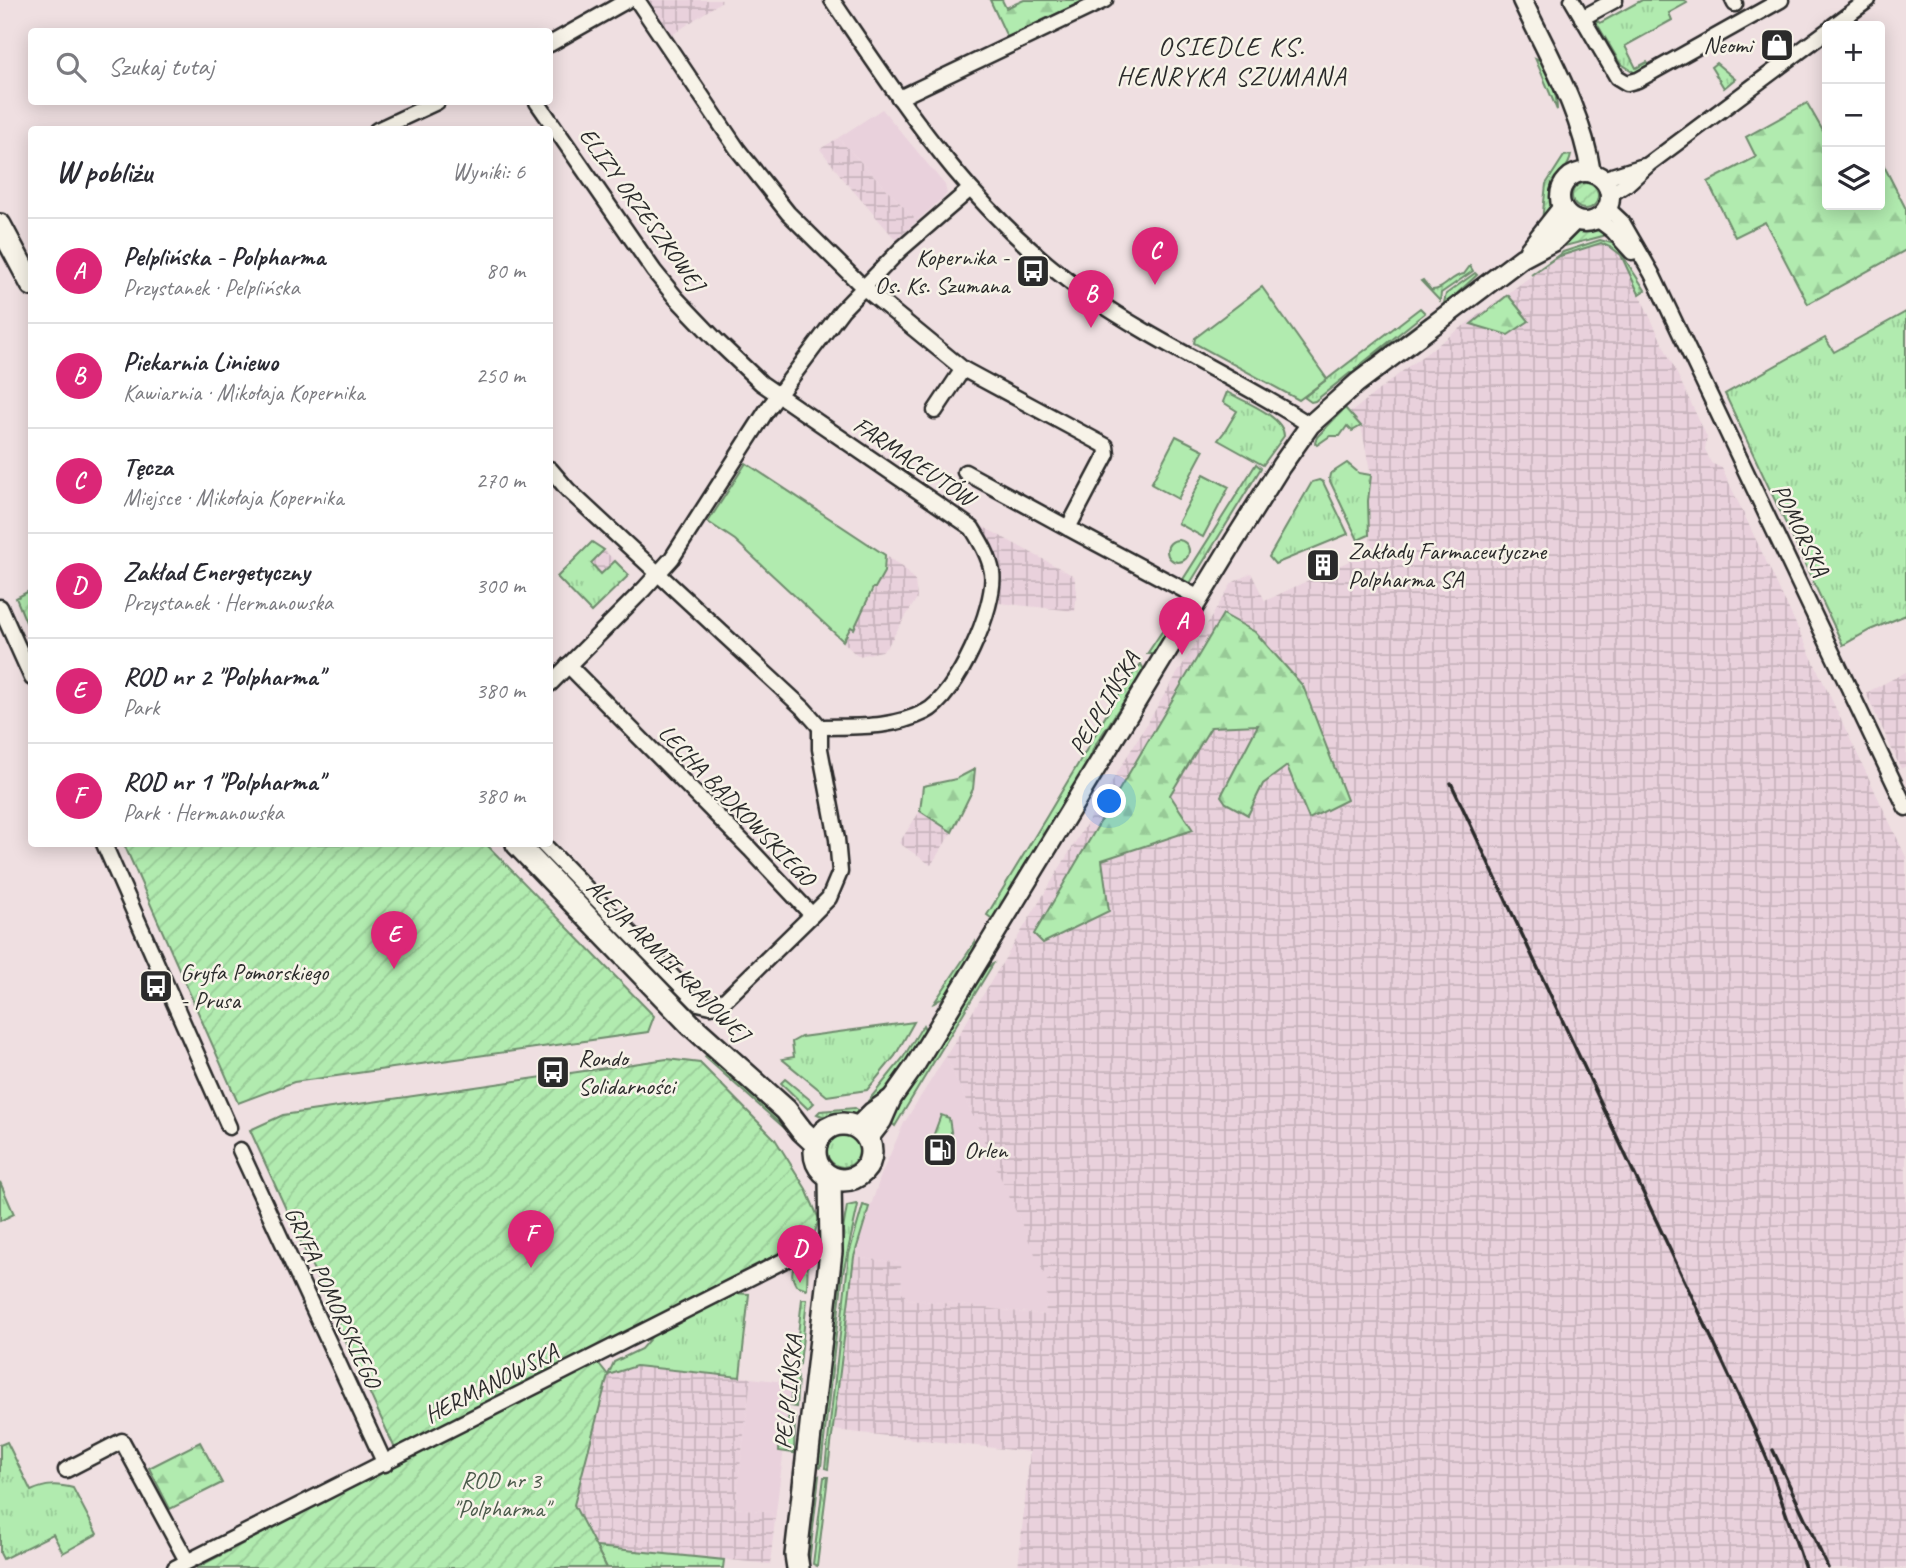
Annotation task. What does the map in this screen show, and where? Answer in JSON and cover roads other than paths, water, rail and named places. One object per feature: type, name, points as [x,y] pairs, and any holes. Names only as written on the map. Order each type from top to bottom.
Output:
[{"type":"main road","points":[[0,225],[28,278]]},
{"type":"main road","name":"ALEJA ARMII KRAJOWEJ","points":[[520,847],[690,1024],[786,1110],[810,1118],[821,1137]]},
{"type":"main road","points":[[841,1124],[862,1133],[871,1155],[861,1174],[839,1178],[819,1167],[816,1160],[821,1137],[841,1124]]},
{"type":"main road","name":"PELPLIŃSKA","points":[[795,1564],[839,1178]]},
{"type":"street","points":[[553,42],[628,0]]},
{"type":"street","points":[[637,0],[738,150],[788,213],[863,287],[963,369],[1106,446],[1107,454],[1068,528]]},
{"type":"street","points":[[832,0],[930,141],[969,190],[1038,256],[1088,295],[1129,321],[1310,425]]},
{"type":"street","points":[[899,98],[1105,0]]},
{"type":"street","points":[[1522,0],[1560,80],[1576,150],[1597,191],[1590,221],[1568,214],[1560,198],[1561,188],[1567,180],[1597,191],[1627,184],[1649,164],[1822,35]]},
{"type":"street","points":[[1572,0],[1617,77],[1628,83],[1638,80],[1781,0]]},
{"type":"street","points":[[1582,18],[1615,0]]},
{"type":"street","points":[[1840,21],[1868,0]]},
{"type":"street","points":[[386,126],[431,105]]},
{"type":"street","name":"ELIZY ORZESZKOWEJ","points":[[539,105],[632,241],[676,298],[744,367],[778,395]]},
{"type":"street","points":[[553,681],[671,558],[778,395],[842,310],[901,249],[969,190]]},
{"type":"street","name":"POMORSKA","points":[[1597,191],[1613,231],[1652,274],[1906,807]]},
{"type":"street","name":"PELPLIŃSKA","points":[[862,1133],[882,1121],[892,1098],[914,1067],[1199,598],[1281,466],[1310,425],[1357,383],[1522,258],[1568,214]]},
{"type":"street","points":[[935,411],[963,369]]},
{"type":"street","name":"FARMACEUTÓW","points":[[778,395],[863,456],[972,528],[982,543],[992,571],[992,592],[985,622],[951,686],[938,703],[928,711],[894,724],[872,728],[820,727]]},
{"type":"street","points":[[553,472],[568,490],[804,709],[820,727]]},
{"type":"street","points":[[965,472],[1199,598]]},
{"type":"street","points":[[0,607],[28,669]]},
{"type":"street","name":"LECHA BĄDKOWSKIEGO","points":[[568,665],[812,915],[829,898],[840,872],[837,839],[820,749],[820,727]]},
{"type":"street","points":[[105,847],[229,1127]]},
{"type":"street","name":"ALEJA ARMII KRAJOWEJ","points":[[546,847],[698,1003],[711,1006],[723,1002],[812,915]]},
{"type":"street","name":"GRYFA POMORSKIEGO","points":[[240,1150],[384,1464]]},
{"type":"street","name":"HERMANOWSKA","points":[[181,1565],[783,1261],[831,1244]]},
{"type":"street","points":[[66,1470],[121,1441],[181,1565]]},
{"type":"railway","points":[[1451,783],[1755,1431],[1805,1568]]},
{"type":"railway","points":[[1773,1450],[1828,1568]]},
{"type":"place","name":"Neomi","points":[[1777,45]]},
{"type":"place","name":"Kopernika - Os. Ks. Szumana","points":[[1033,271]]},
{"type":"place","name":"Tęcza","points":[[1155,285]]},
{"type":"place","name":"Piekarnia Liniewo","points":[[1091,328]]},
{"type":"place","name":"Zakłady Farmaceutyczne Polpharma SA","points":[[1323,565]]},
{"type":"place","name":"Pelplińska - Polpharma","points":[[1182,655]]},
{"type":"place","name":"ROD nr 2 \"Polpharma\"","points":[[394,969]]},
{"type":"place","name":"Gryfa Pomorskiego - Prusa","points":[[156,986]]},
{"type":"place","name":"Rondo Solidarności","points":[[553,1072]]},
{"type":"place","name":"Orlen","points":[[940,1150]]},
{"type":"place","name":"ROD nr 1 \"Polpharma\"","points":[[531,1268]]},
{"type":"place","name":"Zakład Energetyczny","points":[[800,1283]]},
{"type":"district","name":"OSIEDLE KS. HENRYKA SZUMANA","points":[[1232,61]]},
{"type":"park label","name":"ROD nr 3 \"Polpharma\"","points":[[501,1494]]}]
